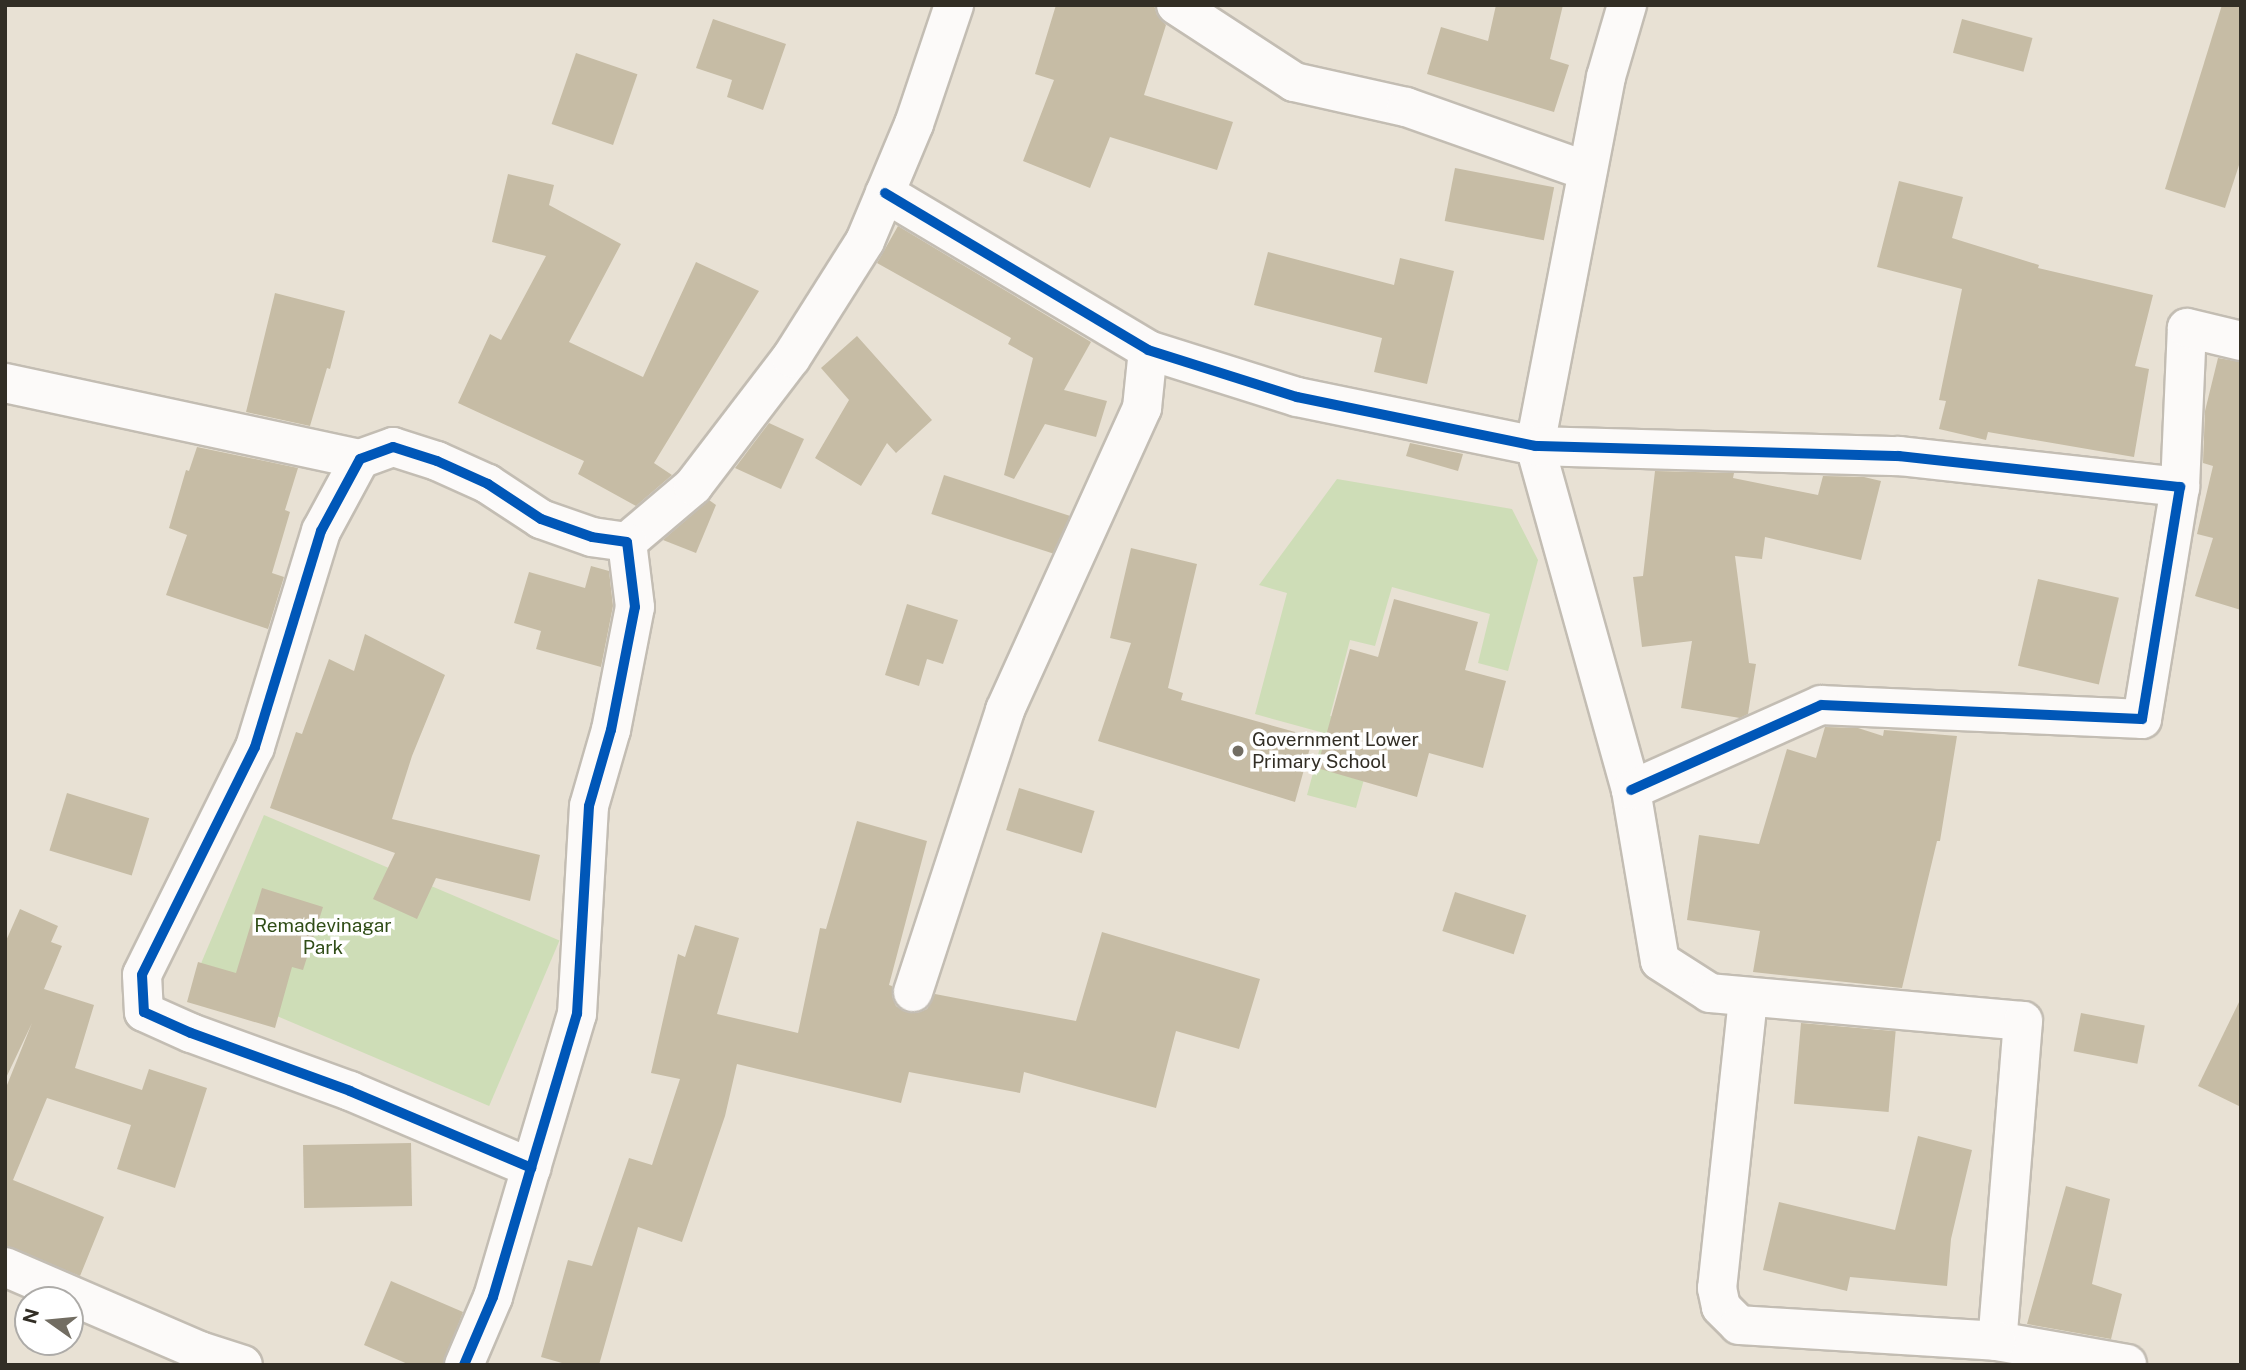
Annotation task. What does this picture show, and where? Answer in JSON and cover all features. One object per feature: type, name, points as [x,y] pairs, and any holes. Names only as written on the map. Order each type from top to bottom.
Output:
[{"type":"street","points":[[5,383],[360,459],[393,447],[488,484],[541,519],[592,537],[627,542],[694,486],[791,358],[865,242],[915,124],[954,5]]},
{"type":"street","points":[[1176,5],[1294,82],[1406,107],[1587,172]]},
{"type":"street","points":[[1627,5],[1606,77],[1535,446],[1631,790],[1660,961],[1710,993],[1748,999],[2023,1021],[1997,1341]]},
{"type":"street","points":[[885,194],[1148,350],[1297,397],[1535,446],[1899,456],[2180,487]]},
{"type":"street","points":[[1631,790],[1821,705],[2142,719],[2180,487],[2187,328],[2241,341]]},
{"type":"street","points":[[914,992],[1005,710],[1142,408],[1148,350]]},
{"type":"street","points":[[360,459],[321,531],[255,747],[142,975],[144,1012],[191,1033],[350,1091],[531,1168]]},
{"type":"street","points":[[464,1365],[493,1297],[577,1014],[589,806],[611,730],[635,607],[627,542]]},
{"type":"street","points":[[1748,999],[1717,1288],[1721,1307],[1739,1325],[1997,1341],[2127,1364]]},
{"type":"street","points":[[5,1268],[200,1351],[243,1365]]},
{"type":"green space","points":[[1337,479],[1512,509],[1538,560],[1508,671],[1478,663],[1490,614],[1392,587],[1375,646],[1350,640],[1330,716],[1378,729],[1356,808],[1307,795],[1324,733],[1255,714],[1287,593],[1259,585]]},
{"type":"green space","name":"Remadevinagar Park","points":[[264,815],[559,940],[489,1106],[194,981]]},
{"type":"building","points":[[1056,5],[1154,5],[1157,15],[1166,25],[1144,95],[1233,122],[1217,170],[1110,137],[1090,188],[1023,161],[1054,80],[1035,74]]},
{"type":"building","points":[[1496,5],[1563,5],[1550,59],[1569,65],[1554,112],[1427,74],[1441,27],[1488,41]]},
{"type":"building","points":[[2222,5],[2241,5],[2241,159],[2225,208],[2165,189]]},
{"type":"building","points":[[713,19],[786,44],[763,110],[727,97],[732,80],[696,68]]},
{"type":"building","points":[[1962,19],[2033,38],[2023,72],[1953,53]]},
{"type":"building","points":[[576,53],[637,74],[613,145],[552,124]]},
{"type":"building","points":[[1455,168],[1554,187],[1544,240],[1445,221]]},
{"type":"building","points":[[508,174],[554,185],[549,205],[621,244],[569,342],[643,377],[696,262],[759,291],[654,463],[672,475],[636,506],[578,474],[584,461],[458,403],[490,334],[501,340],[546,256],[492,242]]},
{"type":"building","points":[[1899,181],[1963,197],[1952,238],[2039,265],[2038,268],[2153,295],[2135,366],[2149,369],[2134,457],[1988,432],[1986,440],[1939,429],[1946,401],[1939,400],[1962,289],[1877,267]]},
{"type":"building","points":[[898,226],[1091,342],[1064,390],[1107,401],[1096,437],[1045,424],[1014,479],[1004,475],[1033,358],[1008,344],[1011,338],[877,263]]},
{"type":"building","points":[[1268,252],[1394,285],[1400,258],[1454,271],[1427,384],[1374,372],[1382,338],[1254,305]]},
{"type":"building","points":[[275,293],[345,311],[330,369],[327,368],[310,426],[246,412]]},
{"type":"building","points":[[857,336],[932,420],[896,453],[887,443],[861,486],[815,458],[849,400],[821,368]]},
{"type":"building","points":[[2218,358],[2241,362],[2241,610],[2195,596],[2213,538],[2197,534],[2213,466],[2203,463],[2205,411]]},
{"type":"building","points":[[769,423],[804,439],[781,489],[735,468]]},
{"type":"building","points":[[1410,443],[1463,454],[1458,471],[1406,456]]},
{"type":"building","points":[[197,447],[298,468],[285,510],[290,512],[272,573],[284,577],[268,629],[166,595],[187,535],[169,528],[186,470],[189,471]]},
{"type":"building","points":[[1655,471],[1734,473],[1733,478],[1818,495],[1823,476],[1864,477],[1881,481],[1861,560],[1765,537],[1762,559],[1735,556],[1749,663],[1756,664],[1748,714],[1740,718],[1681,708],[1692,641],[1642,647],[1633,577],[1643,576]]},
{"type":"building","points":[[944,475],[1070,516],[1057,555],[931,514]]},
{"type":"building","points":[[709,500],[716,505],[696,553],[663,540]]},
{"type":"building","points":[[1131,548],[1197,564],[1168,688],[1183,693],[1181,700],[1313,737],[1295,802],[1098,741],[1131,643],[1110,638]]},
{"type":"building","points":[[591,566],[609,571],[613,606],[601,667],[536,649],[541,631],[514,623],[529,572],[585,588]]},
{"type":"building","points":[[2038,579],[2119,598],[2099,684],[2018,666]]},
{"type":"building","points":[[1394,599],[1478,622],[1465,670],[1506,681],[1483,768],[1429,753],[1417,797],[1317,768],[1350,649],[1378,657]]},
{"type":"building","points":[[907,604],[958,620],[943,664],[927,659],[919,686],[885,675]]},
{"type":"building","points":[[365,634],[445,675],[412,756],[392,819],[540,855],[530,901],[436,878],[417,919],[373,899],[395,853],[270,808],[296,732],[302,734],[329,659],[354,671]]},
{"type":"building","points":[[1825,727],[1858,728],[1883,736],[1884,730],[1957,736],[1940,841],[1937,841],[1902,988],[1753,972],[1760,931],[1687,920],[1699,835],[1759,844],[1787,749],[1816,758]]},
{"type":"building","points":[[1019,788],[1095,811],[1082,853],[1006,830]]},
{"type":"building","points":[[67,793],[149,818],[132,876],[49,850]]},
{"type":"building","points":[[857,821],[927,841],[889,985],[892,986],[896,1006],[906,1012],[917,1013],[927,1009],[935,994],[1076,1021],[1102,932],[1260,979],[1239,1049],[1176,1031],[1156,1108],[1024,1072],[1020,1093],[909,1072],[901,1103],[737,1064],[725,1116],[682,1242],[638,1227],[599,1365],[569,1365],[541,1357],[568,1260],[592,1266],[629,1158],[652,1165],[680,1079],[651,1073],[678,954],[685,957],[695,925],[739,938],[717,1014],[798,1033],[820,928],[826,929]]},
{"type":"building","points":[[262,888],[323,907],[303,970],[292,967],[275,1028],[187,1002],[198,962],[236,973]]},
{"type":"building","points":[[1455,892],[1526,915],[1514,954],[1442,931]]},
{"type":"building","points":[[20,909],[58,926],[51,942],[62,946],[44,989],[94,1005],[75,1068],[142,1090],[149,1069],[207,1088],[175,1188],[117,1169],[131,1125],[47,1098],[13,1180],[104,1217],[80,1276],[5,1246],[5,1090],[32,1023],[5,1080],[5,943]]},
{"type":"building","points":[[2241,998],[2241,1107],[2198,1086]]},
{"type":"building","points":[[2081,1013],[2145,1025],[2137,1064],[2074,1051]]},
{"type":"building","points":[[1801,1023],[1896,1031],[1889,1112],[1794,1104]]},
{"type":"building","points":[[1918,1136],[1972,1150],[1951,1239],[1947,1286],[1850,1277],[1847,1291],[1763,1270],[1779,1202],[1895,1230]]},
{"type":"building","points":[[411,1143],[412,1206],[304,1208],[303,1145]]},
{"type":"building","points":[[2066,1186],[2110,1199],[2092,1284],[2122,1294],[2111,1339],[2027,1324]]},
{"type":"building","points":[[391,1281],[463,1312],[443,1365],[410,1365],[364,1345]]},
{"type":"cycle path","points":[[885,193],[1148,350],[1297,397],[1535,446],[1899,456],[2180,487],[2142,719],[1821,705],[1631,790]]},
{"type":"cycle path","points":[[464,1365],[493,1297],[577,1014],[589,806],[611,730],[635,607],[627,542],[592,537],[541,519],[488,484],[437,461],[393,447],[360,459],[321,531],[255,747],[142,975],[144,1012],[191,1033],[350,1091],[531,1168]]},
{"type":"place","name":"Government Lower Primary School","points":[[1238,751]]}]
